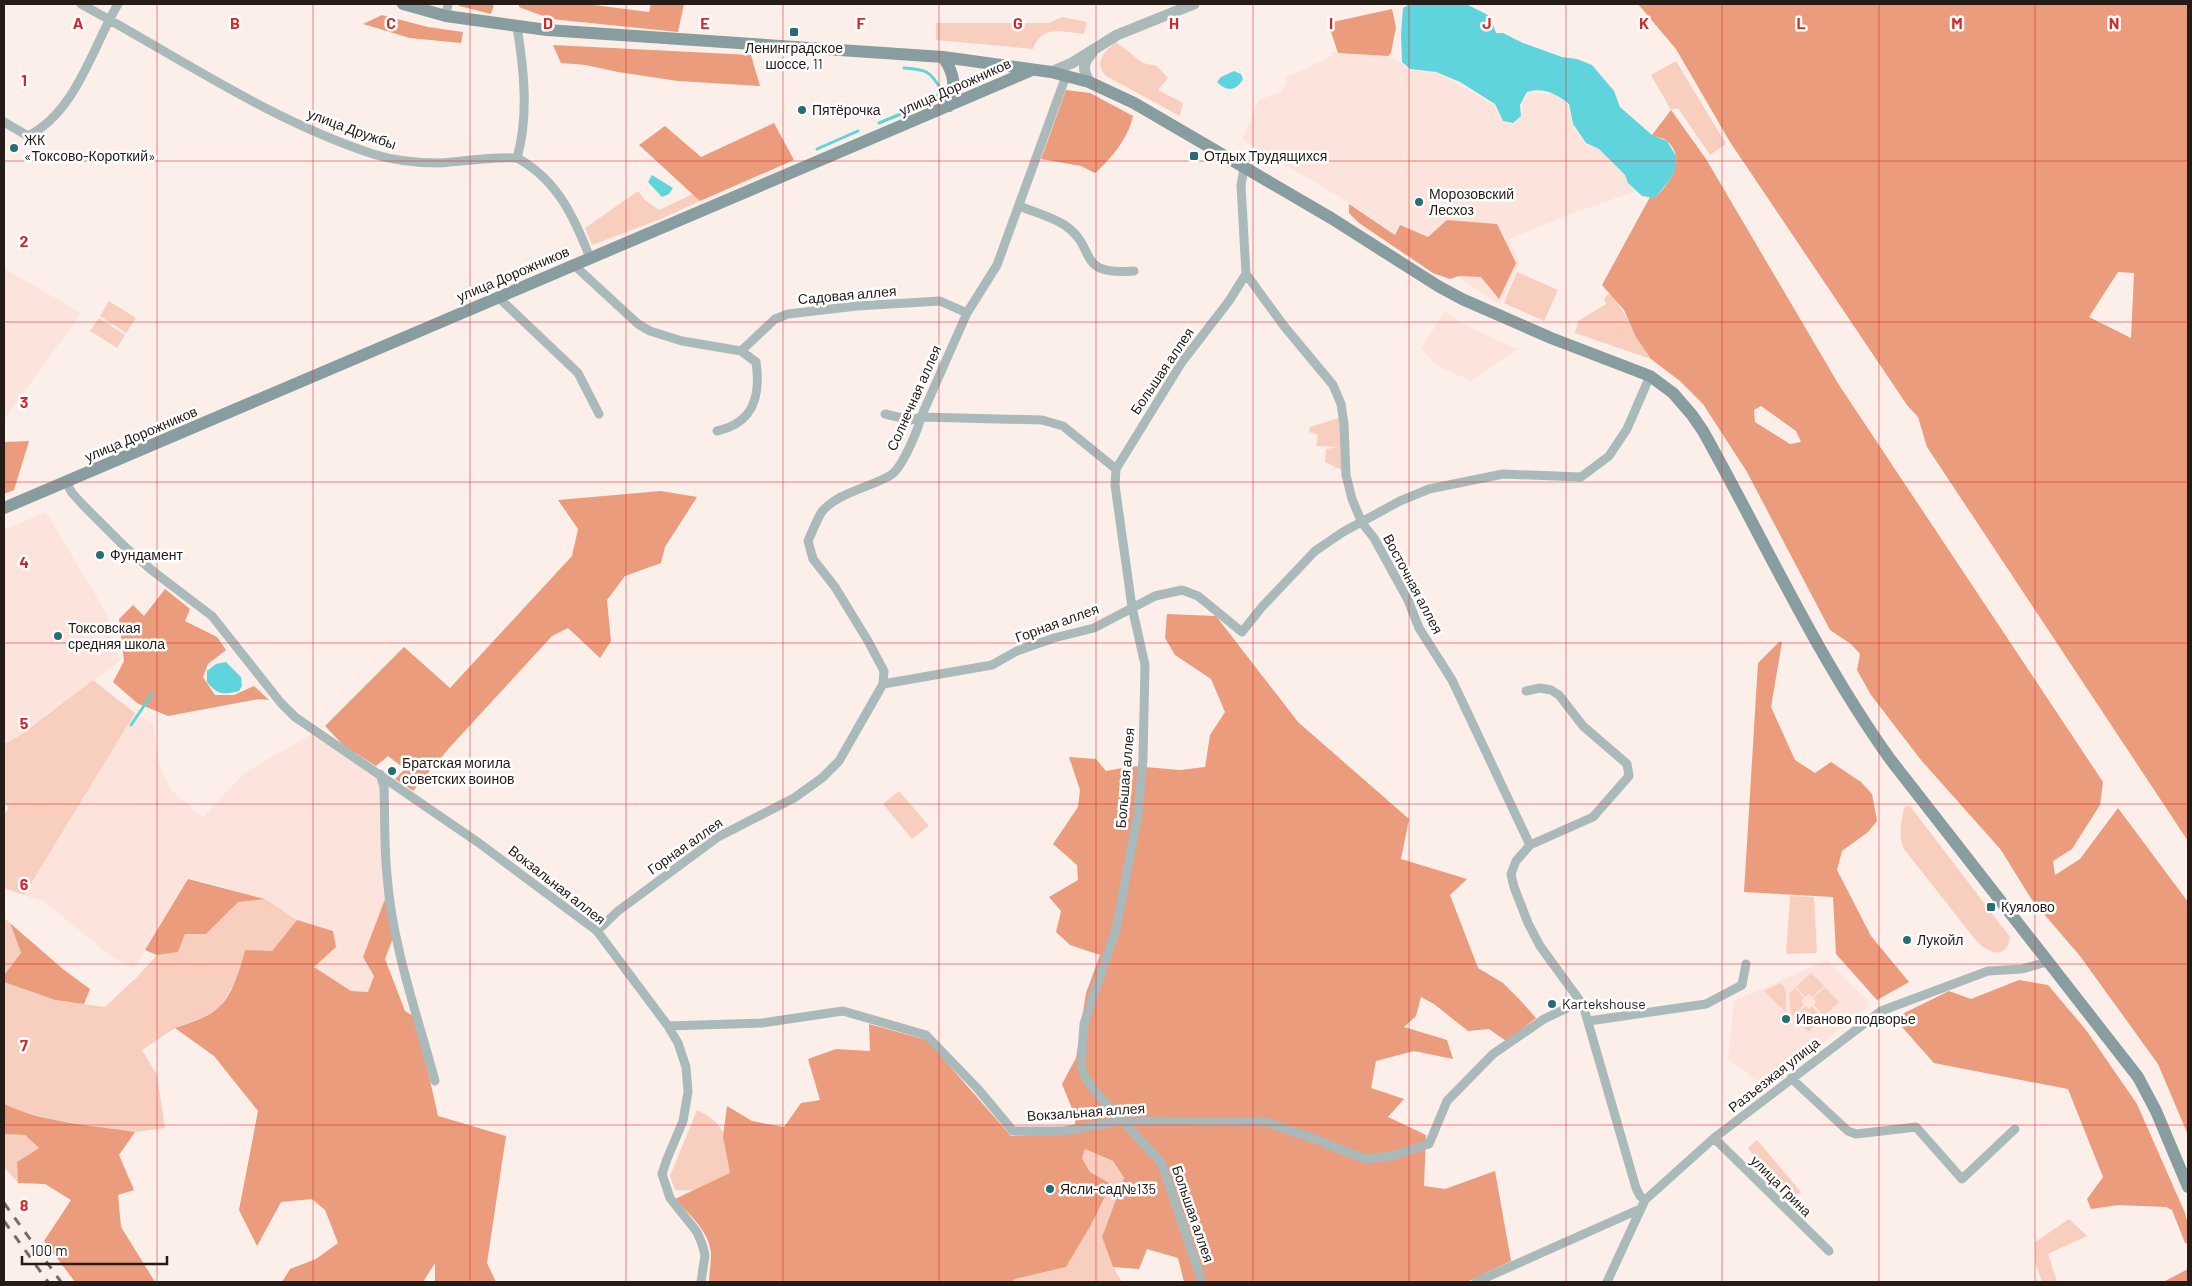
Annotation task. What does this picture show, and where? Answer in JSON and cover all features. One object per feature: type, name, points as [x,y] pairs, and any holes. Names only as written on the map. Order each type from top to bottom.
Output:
[{"type":"main road","points":[[403,4],[447,10],[518,27],[943,57],[1051,72],[1089,82],[1134,103],[1331,218],[1438,286],[1542,334],[1650,376],[1672,393],[1692,415],[1702,431],[1827,662],[1865,725],[1890,760],[2138,1077],[2156,1111],[2188,1187]]},
{"type":"main road","points":[[943,57],[951,68],[954,80],[954,91],[949,106]]},
{"type":"main road","name":"улица Дорожников","points":[[4,508],[1034,70]]},
{"type":"street","name":"улица Дружбы","points":[[81,4],[278,115],[312,132],[375,155],[421,163],[517,158]]},
{"type":"street","points":[[4,122],[28,136],[56,117],[71,96],[118,4]]},
{"type":"street","points":[[1051,72],[1064,68],[1117,36],[1194,4]]},
{"type":"street","points":[[518,27],[522,55],[524,123],[522,141],[517,158],[531,167],[558,192],[573,216],[590,258]]},
{"type":"street","points":[[1089,82],[1083,69],[1085,60],[1095,50]]},
{"type":"street","name":"Солнечная аллея","points":[[884,684],[884,671],[836,588],[813,558],[808,541],[822,512],[846,494],[893,474],[917,433],[922,417],[967,313],[998,265],[1066,76]]},
{"type":"street","points":[[1244,168],[1241,185],[1246,274]]},
{"type":"street","points":[[1019,206],[1065,226],[1077,236],[1091,263],[1112,273],[1134,271]]},
{"type":"street","points":[[574,264],[638,324],[650,331],[682,341],[741,350],[756,362],[759,382],[755,403],[739,423],[730,429],[717,432]]},
{"type":"street","name":"Большая аллея","points":[[1202,1282],[1165,1172],[1152,1151],[1122,1121],[1086,1079],[1081,1066],[1084,1024],[1116,929],[1138,814],[1143,759],[1145,665],[1132,606],[1115,486],[1116,469],[1182,362],[1229,301],[1246,274]]},
{"type":"street","name":"Восточная аллея","points":[[1246,274],[1284,326],[1333,385],[1341,404],[1344,424],[1346,474],[1352,500],[1362,523],[1374,538],[1408,600],[1419,628],[1452,680],[1530,845]]},
{"type":"street","points":[[498,297],[578,373],[599,414]]},
{"type":"street","name":"Садовая аллея","points":[[741,350],[775,319],[788,314],[857,306],[940,300],[967,313]]},
{"type":"street","name":"Горная аллея","points":[[597,931],[618,911],[718,837],[794,798],[822,778],[839,761],[884,684],[992,666],[1017,652],[1054,638],[1094,628],[1132,606],[1155,596],[1182,590],[1198,596],[1242,632],[1260,608],[1315,551],[1343,532],[1400,501],[1429,489],[1502,474],[1581,477],[1609,456],[1628,429],[1650,376]]},
{"type":"street","points":[[885,414],[911,420],[922,417],[1042,420],[1063,426],[1116,469]]},
{"type":"street","name":"Вокзальная аллея","points":[[66,482],[72,493],[126,548],[212,616],[281,703],[295,717],[479,843],[597,931],[668,1026],[762,1023],[843,1011],[926,1035],[978,1089],[1013,1131],[1064,1131],[1122,1121],[1265,1122],[1366,1159],[1392,1156],[1429,1144],[1447,1100],[1493,1054],[1544,1019],[1580,1002]]},
{"type":"street","points":[[1526,691],[1540,688],[1551,690],[1559,695],[1583,726],[1627,764],[1629,776],[1593,818],[1530,845],[1516,861],[1511,874],[1528,923],[1540,946],[1583,1005],[1636,1188],[1645,1200]]},
{"type":"street","points":[[380,774],[384,787],[387,876],[393,915],[400,950],[436,1081]]},
{"type":"street","name":"Разъезжая улица","points":[[1607,1282],[1645,1200],[1714,1138],[1883,1010],[1988,971],[2022,968],[2047,962]]},
{"type":"street","points":[[1589,1021],[1706,1004],[1742,984],[1746,964]]},
{"type":"street","points":[[668,1026],[678,1043],[686,1067],[688,1092],[683,1121],[662,1174],[670,1198],[697,1232],[702,1244],[705,1255],[701,1282]]},
{"type":"street","points":[[1791,1078],[1848,1131],[1856,1134],[1916,1127],[1962,1179],[2015,1129]]},
{"type":"street","name":"улица Грина","points":[[1714,1138],[1829,1251]]},
{"type":"street","points":[[1476,1282],[1640,1209]]},
{"type":"shaded area","points":[[460,4],[494,4],[491,14],[459,6]]},
{"type":"shaded area","points":[[519,4],[586,4],[649,12],[651,4],[684,4],[678,32],[551,19],[519,7]]},
{"type":"shaded area","points":[[1638,4],[2188,4],[2188,841],[1927,447],[1918,417],[1907,405],[1730,142],[1676,49]],"holes":[[[2118,272],[2134,273],[2131,338],[2089,317]]]},
{"type":"shaded area","points":[[1392,9],[1396,27],[1391,53],[1388,56],[1338,53],[1328,23]]},
{"type":"shaded area","points":[[382,15],[428,27],[463,32],[461,43],[410,38],[363,24]]},
{"type":"shaded area","points":[[1062,17],[1087,22],[1084,34],[1054,31],[1042,36],[1033,49],[936,40],[936,23],[1049,23]]},
{"type":"shaded area","points":[[1116,42],[1143,63],[1157,66],[1168,78],[1158,90],[1183,103],[1180,116],[1106,76],[1102,71],[1100,62],[1104,53]]},
{"type":"shaded area","points":[[553,45],[751,55],[760,86],[678,81],[586,65],[561,63]]},
{"type":"shaded area","name":"Морозовский Лесхоз","points":[[1330,52],[1388,56],[1402,63],[1409,70],[1436,73],[1494,105],[1502,122],[1513,124],[1522,116],[1522,106],[1528,93],[1554,94],[1568,105],[1572,124],[1585,144],[1599,149],[1624,175],[1634,192],[1565,216],[1510,239],[1520,263],[1500,305],[1343,199],[1242,139],[1259,100],[1281,91],[1287,83],[1285,78],[1332,56]]},
{"type":"shaded area","points":[[1676,61],[1726,144],[1710,155],[1678,108],[1671,110],[1651,75]]},
{"type":"shaded area","points":[[1066,90],[1090,93],[1133,116],[1131,124],[1118,147],[1095,173],[1081,166],[1041,159]]},
{"type":"shaded area","points":[[1671,110],[1706,159],[1839,385],[2103,782],[2100,805],[2072,849],[2053,861],[2055,875],[2080,859],[2118,808],[2188,902],[2188,1135],[2158,1064],[2080,956],[2032,900],[2001,850],[1921,760],[1871,695],[1857,670],[1860,654],[1851,644],[1830,630],[1747,472],[1703,404],[1680,381],[1651,359],[1636,337],[1624,310],[1602,285],[1650,197],[1655,198],[1666,185],[1674,171],[1676,156],[1673,148],[1666,140],[1652,135]],"holes":[[[1761,406],[1796,431],[1801,442],[1790,444],[1755,422],[1754,410]]]},
{"type":"shaded area","points":[[774,123],[794,160],[700,201],[639,145],[665,126],[701,157]]},
{"type":"shaded area","points":[[638,191],[645,200],[659,210],[693,194],[700,201],[663,218],[592,245],[585,228]]},
{"type":"shaded area","points":[[1349,204],[1395,235],[1400,225],[1428,237],[1447,220],[1497,224],[1516,263],[1499,299],[1481,277],[1459,276],[1450,279],[1433,273],[1359,223],[1349,213]]},
{"type":"shaded area","points":[[4,268],[81,313],[4,420]]},
{"type":"shaded area","points":[[1517,272],[1558,290],[1544,321],[1504,303]]},
{"type":"shaded area","points":[[1610,293],[1651,359],[1575,333],[1578,321],[1606,304],[1604,298]]},
{"type":"shaded area","points":[[109,301],[136,318],[126,333],[100,316]]},
{"type":"shaded area","points":[[1445,311],[1461,323],[1517,349],[1471,381],[1436,365],[1421,349]]},
{"type":"shaded area","points":[[99,318],[125,335],[117,348],[90,331]]},
{"type":"shaded area","points":[[1339,418],[1344,447],[1342,470],[1325,462],[1326,449],[1339,447],[1316,446],[1318,435],[1309,432],[1310,427]]},
{"type":"shaded area","points":[[29,441],[14,490],[4,494],[4,442]]},
{"type":"shaded area","points":[[661,491],[697,497],[665,547],[661,563],[625,576],[607,600],[611,641],[600,658],[568,628],[552,636],[450,747],[413,791],[395,779],[405,769],[388,756],[376,766],[343,745],[325,726],[404,647],[450,688],[572,556],[578,529],[558,500]]},
{"type":"shaded area","name":"Токсовская средняя школа","points":[[46,512],[105,611],[120,661],[19,736],[4,744],[4,530]]},
{"type":"shaded area","points":[[165,589],[190,609],[185,621],[217,637],[226,650],[208,664],[203,677],[215,695],[234,695],[254,686],[269,700],[259,699],[168,716],[137,703],[113,682],[124,661],[119,619],[133,605],[144,616]]},
{"type":"shaded area","points":[[1167,614],[1216,616],[1298,722],[1409,819],[1401,859],[1467,879],[1450,895],[1478,968],[1503,983],[1536,1018],[1506,1041],[1489,1029],[1468,1031],[1434,1004],[1421,997],[1416,1016],[1404,1027],[1447,1040],[1453,1059],[1414,1051],[1376,1061],[1371,1088],[1404,1099],[1388,1117],[1426,1135],[1424,1186],[1445,1189],[1495,1171],[1511,1261],[1467,1282],[1184,1282],[1178,1258],[1147,1249],[1139,1269],[1113,1267],[1102,1237],[1124,1178],[1113,1161],[1085,1149],[1082,1158],[1090,1172],[1111,1184],[1091,1225],[1066,1267],[1015,1279],[1012,1282],[709,1282],[711,1254],[707,1238],[698,1224],[675,1199],[730,1173],[723,1136],[727,1106],[752,1121],[784,1127],[801,1103],[820,1100],[808,1059],[836,1049],[870,1051],[869,1024],[927,1040],[1011,1136],[1075,1132],[1075,1116],[1062,1084],[1076,1058],[1086,993],[1100,955],[1070,945],[1056,932],[1061,911],[1049,897],[1078,880],[1077,865],[1053,844],[1078,807],[1080,790],[1069,757],[1096,759],[1106,771],[1133,766],[1180,770],[1205,767],[1210,735],[1225,712],[1211,679],[1175,655],[1165,638]]},
{"type":"shaded area","points":[[1779,642],[1782,642],[1771,707],[1795,760],[1815,773],[1831,762],[1861,782],[1872,794],[1877,821],[1868,832],[1842,851],[1837,870],[1871,936],[1909,982],[1877,1000],[1836,954],[1833,897],[1744,892],[1758,663]]},
{"type":"shaded area","points":[[93,680],[135,713],[24,895],[4,888],[4,814],[9,808],[4,803],[4,744],[19,736]]},
{"type":"shaded area","points":[[135,713],[153,723],[159,764],[171,790],[203,817],[244,773],[312,734],[376,777],[380,788],[385,899],[363,957],[374,976],[368,992],[351,991],[313,967],[333,931],[297,920],[265,899],[188,879],[134,968],[112,957],[42,900],[24,895]]},
{"type":"shaded area","points":[[899,791],[929,826],[912,839],[883,804]]},
{"type":"shaded area","points":[[1910,806],[2010,937],[2006,949],[1993,952],[1978,943],[1904,849],[1901,829],[1904,808]]},
{"type":"shaded area","points":[[188,879],[265,899],[238,902],[206,934],[185,934],[178,952],[157,955],[145,950]]},
{"type":"shaded area","points":[[1790,896],[1814,897],[1817,953],[1786,954]]},
{"type":"shaded area","points":[[265,899],[297,920],[272,951],[245,951],[236,981],[219,1008],[203,1017],[175,1028],[142,1050],[157,1075],[165,1128],[135,1132],[55,1120],[14,1109],[4,1104],[4,982],[55,1000],[105,1007],[157,955],[178,952],[185,934],[206,934],[238,901]]},
{"type":"shaded area","points":[[385,899],[393,938],[385,959],[405,1011],[416,1018],[438,1116],[506,1136],[487,1263],[496,1282],[435,1282],[435,1263],[423,1282],[282,1282],[290,1269],[316,1259],[338,1243],[325,1210],[312,1199],[281,1202],[257,1246],[239,1210],[258,1111],[214,1056],[175,1028],[214,1012],[223,1003],[232,989],[245,950],[272,951],[297,920],[333,931],[336,947],[314,967],[351,991],[368,992],[374,976],[363,957]]},
{"type":"shaded area","points":[[4,918],[10,923],[21,953],[4,975]]},
{"type":"shaded area","points":[[10,923],[64,970],[90,989],[84,1004],[55,1000],[4,982],[4,975],[21,953]]},
{"type":"shaded area","points":[[1827,960],[1866,999],[1869,1006],[1766,1088],[1728,1059],[1734,1001]]},
{"type":"shaded area","points":[[1811,973],[1824,986],[1812,997],[1809,993],[1805,997],[1796,987]]},
{"type":"shaded area","points":[[2019,980],[2048,985],[2086,1030],[2137,1104],[2185,1213],[2188,1224],[2188,1244],[2185,1243],[2172,1210],[2166,1207],[2118,1205],[2091,1209],[2087,1199],[2103,1177],[2068,1089],[1934,1063],[1894,1018],[1949,991],[1971,999]]},
{"type":"shaded area","points":[[1781,983],[1786,991],[1786,1012],[1764,991]]},
{"type":"shaded area","points":[[1825,987],[1839,1002],[1824,1016],[1814,1005],[1816,1002],[1813,998]]},
{"type":"shaded area","points":[[1795,988],[1804,998],[1801,1001],[1804,1005],[1793,1016],[1791,1014],[1789,994]]},
{"type":"shaded area","points":[[1806,1006],[1809,1009],[1812,1006],[1822,1018],[1808,1032],[1794,1017]]},
{"type":"shaded area","points":[[4,1104],[52,1119],[135,1132],[119,1155],[134,1190],[118,1195],[121,1227],[155,1282],[75,1282],[44,1241],[71,1200],[45,1184],[18,1183],[17,1162],[39,1148],[25,1135],[4,1134]]},
{"type":"shaded area","points":[[697,1110],[715,1122],[721,1129],[727,1145],[731,1175],[704,1188],[675,1190],[670,1176]]},
{"type":"shaded area","points":[[4,1134],[25,1135],[39,1148],[17,1162],[18,1183],[4,1167]]},
{"type":"shaded area","points":[[1757,1140],[1801,1192],[1789,1202],[1749,1161],[1754,1156],[1748,1148]]},
{"type":"shaded area","points":[[1085,1149],[1113,1161],[1124,1179],[1102,1237],[1113,1267],[1122,1282],[1012,1282],[1015,1279],[1066,1267],[1091,1225],[1111,1184],[1090,1172],[1082,1158]]},
{"type":"shaded area","points":[[2069,1219],[2087,1236],[2048,1254],[2057,1282],[2042,1282],[2035,1262],[2035,1242]]},
{"type":"shaded area","points":[[2188,1269],[2188,1282],[2163,1282]]},
{"type":"water","points":[[1410,4],[1466,4],[1490,16],[1496,33],[1503,33],[1523,43],[1592,65],[1614,91],[1620,107],[1652,135],[1667,141],[1676,156],[1676,167],[1671,178],[1655,198],[1642,196],[1628,183],[1625,175],[1599,149],[1586,143],[1573,124],[1569,104],[1550,92],[1539,90],[1527,92],[1520,105],[1521,116],[1513,123],[1503,121],[1495,104],[1460,82],[1436,72],[1410,69],[1402,62],[1401,34],[1403,8]]},
{"type":"water","points":[[1234,71],[1241,74],[1243,79],[1235,88],[1228,89],[1217,82],[1221,77]]},
{"type":"water","points":[[652,175],[673,188],[669,194],[662,197],[648,182]]},
{"type":"water","points":[[226,662],[241,677],[242,686],[239,691],[217,692],[207,682],[207,671],[216,664]]},
{"type":"waterway","points":[[879,123],[935,100],[941,89],[927,72],[904,68]]},
{"type":"waterway","points":[[817,149],[858,131]]},
{"type":"waterway","points":[[131,725],[152,694]]},
{"type":"railway","points":[[4,1203],[61,1282]]},
{"type":"railway","points":[[4,1221],[48,1282]]},
{"type":"place","name":"Ленинградское шоссе, 11","points":[[794,32]]},
{"type":"place","name":"Пятёрочка","points":[[802,110]]},
{"type":"place","name":"ЖК «Токсово-Короткий»","points":[[14,148]]},
{"type":"place","name":"Отдых Трудящихся","points":[[1194,156]]},
{"type":"place","name":"Морозовский Лесхоз","points":[[1419,202]]},
{"type":"place","name":"Фундамент","points":[[100,555]]},
{"type":"place","name":"Токсовская средняя школа","points":[[58,636]]},
{"type":"place","name":"Братская могила советских воинов","points":[[392,771]]},
{"type":"place","name":"Куялово","points":[[1991,907]]},
{"type":"place","name":"Лукойл","points":[[1907,940]]},
{"type":"place","name":"Kartekshouse","points":[[1552,1004]]},
{"type":"place","name":"Иваново подворье","points":[[1786,1019]]},
{"type":"place","name":"Ясли-сад№135","points":[[1050,1189]]}]
